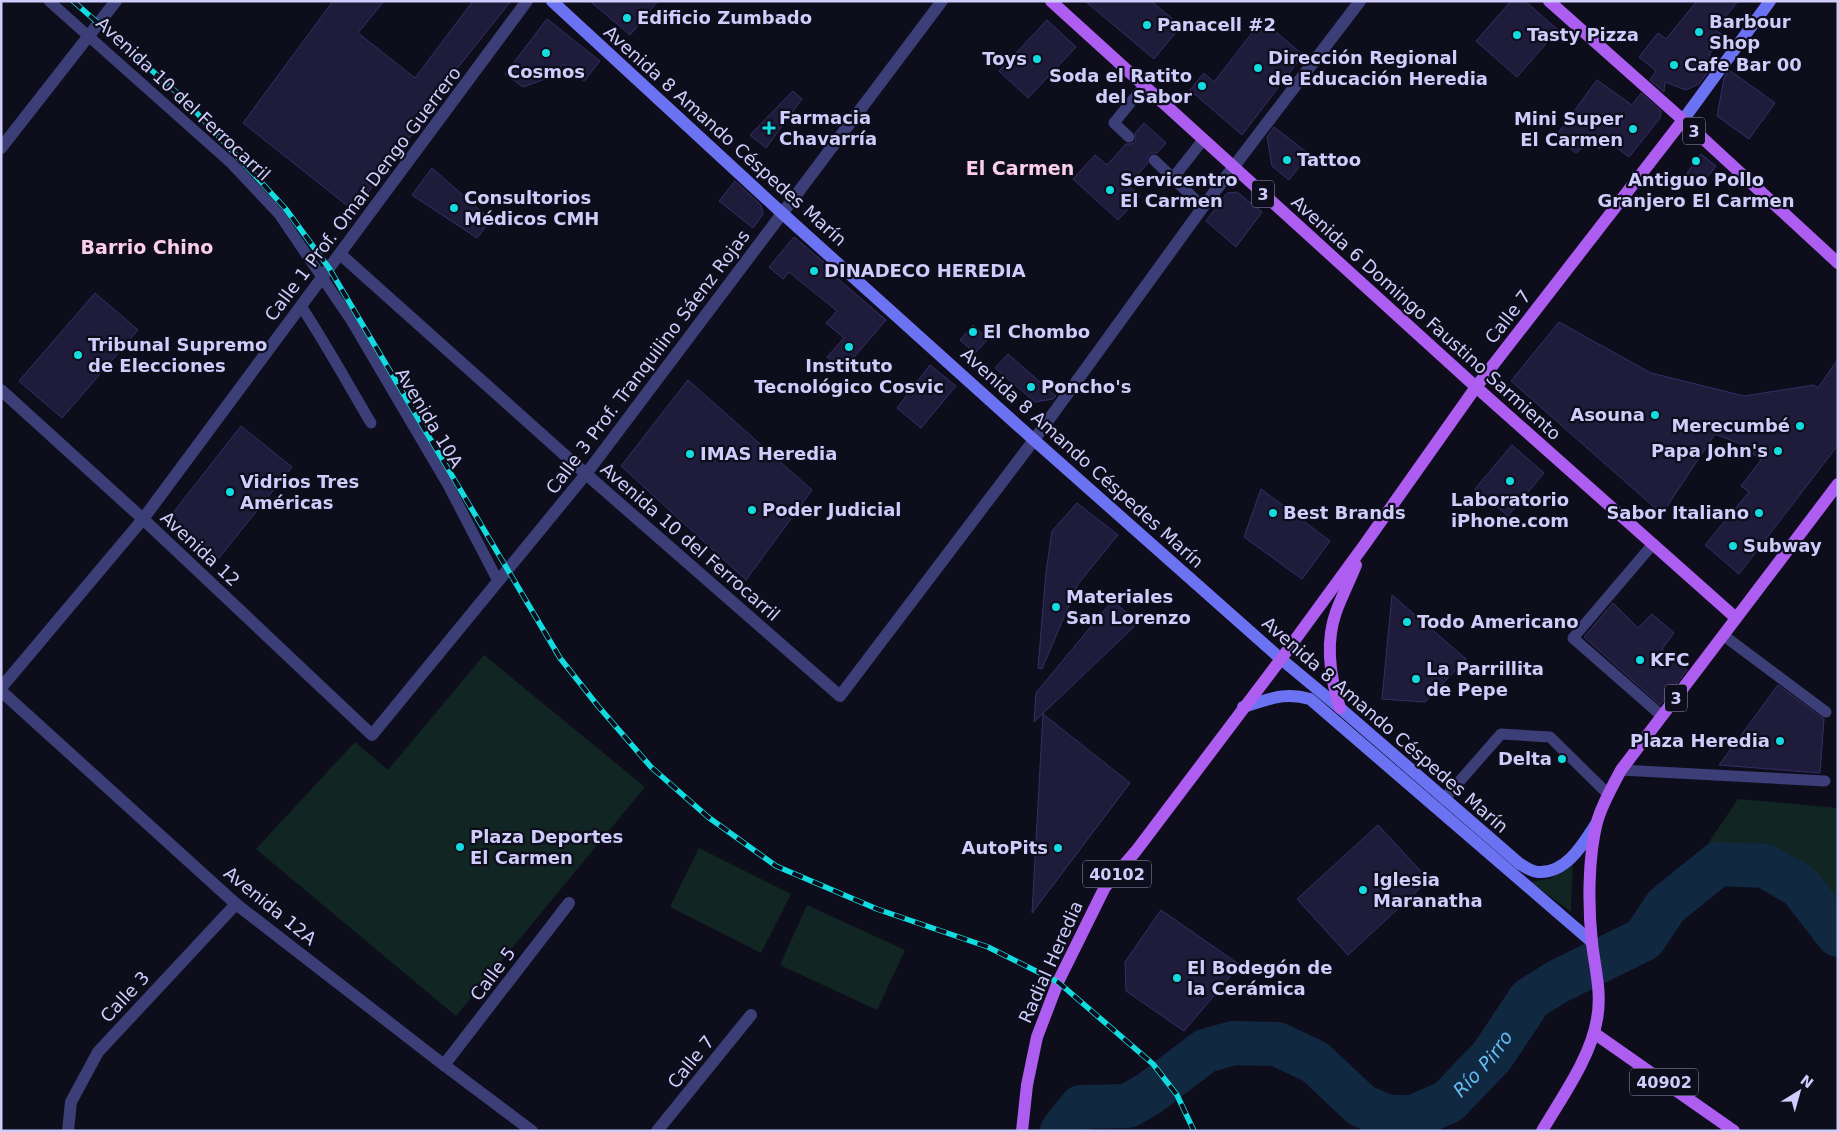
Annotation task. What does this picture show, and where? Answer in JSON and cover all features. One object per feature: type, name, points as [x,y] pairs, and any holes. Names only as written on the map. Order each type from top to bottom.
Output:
[{"type":"main road","name":"Avenida 6 Domingo Faustino Sarmiento","points":[[1051,1],[1476,388],[1736,618]]},
{"type":"main road","name":"3","points":[[1549,1],[1683,120],[1838,263]]},
{"type":"main road","name":"Calle 7","points":[[1281,659],[1476,388],[1683,120]]},
{"type":"main road","name":"3","points":[[1542,1131],[1584,1058],[1594,1033],[1600,1001],[1592,945],[1590,867],[1597,822],[1608,794],[1621,770],[1838,484]]},
{"type":"main road","points":[[1340,708],[1332,686],[1330,666],[1331,640],[1336,613],[1365,544]]},
{"type":"main road","name":"Radial Heredia","points":[[1022,1127],[1027,1085],[1037,1037],[1058,982],[1101,896],[1281,659]]},
{"type":"main road","name":"40902","points":[[1594,1033],[1734,1131]]},
{"type":"street","points":[[2,145],[116,1]]},
{"type":"street","name":"Calle 1 Prof. Omar Dengo Guerrero","points":[[1,689],[143,519],[527,1]]},
{"type":"street","name":"Avenida 8 Amando Céspedes Marín","points":[[552,1],[783,214],[1034,440],[1281,659],[1520,864],[1536,872],[1550,871],[1577,852],[1597,822]]},
{"type":"street","name":"Calle 3 Prof. Tranquilino Sáenz Rojas","points":[[372,735],[586,474],[942,1]]},
{"type":"street","points":[[1034,440],[1203,207],[1360,1]]},
{"type":"street","name":"Calle 7","points":[[1683,120],[1770,1]]},
{"type":"street","name":"Avenida 10 del Ferrocarril","points":[[340,254],[586,474],[840,696],[1034,440]]},
{"type":"street","name":"Avenida 12","points":[[1,390],[143,519],[372,735]]},
{"type":"street","name":"Avenida 12A","points":[[1,689],[236,904],[532,1131]]},
{"type":"street","name":"Avenida 8 Amando Céspedes Marín","points":[[1243,708],[1282,695],[1296,694],[1310,699],[1592,945]]},
{"type":"street","name":"Calle 5","points":[[444,1065],[569,903]]},
{"type":"street","name":"Calle 3","points":[[68,1131],[71,1102],[98,1052],[236,904]]},
{"type":"street","name":"Calle 7","points":[[657,1131],[751,1016]]},
{"type":"lane","name":"Avenida 10 del Ferrocarril","points":[[49,1],[231,163],[279,214],[322,277]]},
{"type":"lane","points":[[1129,137],[1114,123],[1144,86]]},
{"type":"lane","points":[[1173,178],[1203,140]]},
{"type":"lane","points":[[1154,160],[1203,207]]},
{"type":"lane","name":"Avenida 10A","points":[[322,277],[351,320],[448,485],[498,581]]},
{"type":"lane","points":[[301,306],[326,344],[371,424]]},
{"type":"lane","points":[[1652,544],[1573,638],[1662,716]]},
{"type":"lane","points":[[1723,635],[1826,712]]},
{"type":"lane","points":[[1444,799],[1501,734],[1550,737],[1608,794]]},
{"type":"lane","points":[[1621,770],[1825,781]]},
{"type":"green space","name":"Plaza Deportes El Carmen","points":[[484,655],[645,787],[456,1016],[256,849],[355,742],[388,770]]},
{"type":"green space","points":[[1738,799],[1838,808],[1838,935],[1800,886],[1765,866],[1718,864],[1666,906]]},
{"type":"green space","points":[[699,848],[791,894],[761,953],[670,907]]},
{"type":"green space","points":[[1573,855],[1571,912],[1531,882],[1552,878]]},
{"type":"green space","points":[[807,905],[905,950],[877,1010],[780,965]]},
{"type":"building","points":[[333,1],[384,1],[358,33],[415,78],[473,1],[511,1],[436,95],[440,98],[354,211],[243,123]]},
{"type":"building","name":"Edificio Zumbado","points":[[590,1],[658,1],[630,35]]},
{"type":"building","points":[[1085,1],[1151,1],[1181,26],[1154,59]]},
{"type":"building","name":"Tasty Pizza","points":[[1511,1],[1525,1],[1558,30],[1517,77],[1476,41]]},
{"type":"building","points":[[1697,1],[1738,1],[1715,30],[1724,36],[1709,55],[1716,61],[1699,84],[1686,90],[1665,82],[1664,92],[1650,80],[1656,71],[1639,57],[1658,33],[1666,39]]},
{"type":"building","name":"Cosmos","points":[[547,19],[600,61],[584,81],[563,64],[553,76],[523,87],[505,74]]},
{"type":"building","name":"Toys","points":[[1047,20],[1076,47],[1028,98],[999,71]]},
{"type":"building","name":"Dirección Regional de Educación Heredia","points":[[1262,20],[1303,55],[1242,135],[1190,90],[1204,73],[1214,82]]},
{"type":"building","points":[[1729,70],[1775,103],[1749,139],[1717,116],[1724,78]]},
{"type":"building","points":[[1597,80],[1632,105],[1641,93],[1661,111],[1660,118],[1629,157],[1606,140],[1599,149],[1590,142],[1576,153],[1555,137]]},
{"type":"building","points":[[793,91],[802,99],[766,148],[750,135]]},
{"type":"building","points":[[1144,123],[1166,143],[1157,153],[1148,155],[1148,163],[1128,185],[1140,196],[1118,220],[1073,179],[1095,155],[1107,165],[1126,144],[1135,142],[1135,133]]},
{"type":"building","name":"Tattoo","points":[[1274,127],[1309,154],[1289,180],[1272,166],[1267,137]]},
{"type":"building","points":[[1701,154],[1716,166],[1701,185],[1687,173]]},
{"type":"building","name":"Consultorios Médicos CMH","points":[[432,168],[491,220],[477,238],[412,195]]},
{"type":"building","points":[[735,181],[761,205],[763,214],[753,228],[719,201]]},
{"type":"building","points":[[1237,192],[1262,212],[1236,247],[1206,221],[1227,193]]},
{"type":"building","points":[[794,237],[831,268],[829,271],[886,320],[843,370],[827,357],[844,338],[826,323],[837,311],[789,272],[783,279],[769,267]]},
{"type":"building","name":"Tribunal Supremo de Elecciones","points":[[95,293],[138,330],[62,418],[19,381]]},
{"type":"building","name":"Asouna","points":[[1559,322],[1651,373],[1744,396],[1814,385],[1818,388],[1838,359],[1838,445],[1739,574],[1705,545],[1749,492],[1741,486],[1761,460],[1738,443],[1715,434],[1662,514],[1511,381]]},
{"type":"building","name":"El Chombo","points":[[973,325],[988,339],[975,353],[960,340]]},
{"type":"building","name":"Poncho's","points":[[1008,354],[1056,396],[1053,399],[1035,402],[995,368]]},
{"type":"building","points":[[930,365],[956,386],[921,428],[897,408]]},
{"type":"building","points":[[688,380],[812,490],[746,580],[621,466]]},
{"type":"building","name":"Vidrios Tres Américas","points":[[241,426],[292,467],[219,558],[169,518]]},
{"type":"building","name":"Laboratorio iPhone.com","points":[[1512,445],[1544,473],[1508,516],[1475,489]]},
{"type":"building","name":"Best Brands","points":[[1261,489],[1330,541],[1302,579],[1244,537]]},
{"type":"building","points":[[1077,503],[1118,535],[1078,584],[1042,669],[1038,668],[1046,572],[1052,531]]},
{"type":"building","name":"La Parrillita de Pepe","points":[[1392,595],[1466,659],[1425,702],[1382,699]]},
{"type":"building","points":[[1112,601],[1139,622],[1034,722],[1036,693]]},
{"type":"building","name":"KFC","points":[[1613,603],[1638,628],[1652,614],[1674,633],[1662,649],[1687,670],[1660,705],[1584,637]]},
{"type":"building","name":"Plaza Heredia","points":[[1778,685],[1824,719],[1820,773],[1719,765]]},
{"type":"building","name":"AutoPits","points":[[1043,714],[1130,783],[1032,913]]},
{"type":"building","name":"Iglesia Maranatha","points":[[1378,825],[1429,880],[1348,955],[1297,899]]},
{"type":"building","name":"El Bodegón de la Cerámica","points":[[1161,910],[1240,965],[1184,1031],[1126,991],[1125,962]]},
{"type":"waterway","name":"Río Pirro","points":[[1062,1131],[1081,1107],[1128,1106],[1150,1093],[1205,1051],[1233,1043],[1277,1044],[1315,1062],[1362,1106],[1389,1117],[1413,1117],[1448,1102],[1492,1056],[1530,999],[1557,982],[1644,939],[1666,906],[1718,864],[1765,866],[1800,886],[1838,935]]},
{"type":"railway","points":[[73,1],[183,98],[285,208],[329,268],[560,658],[598,706],[651,767],[708,817],[776,866],[877,909],[988,947],[1058,982],[1153,1064],[1177,1095],[1194,1131]]},
{"type":"place","name":"Edificio Zumbado","points":[[627,18]]},
{"type":"place","name":"Panacell #2","points":[[1147,25]]},
{"type":"place","name":"Barbour Shop","points":[[1699,32]]},
{"type":"place","name":"Tasty Pizza","points":[[1517,35]]},
{"type":"place","name":"Cosmos","points":[[546,53]]},
{"type":"place","name":"Toys","points":[[1037,59]]},
{"type":"place","name":"Cafe Bar 00","points":[[1674,65]]},
{"type":"place","name":"Dirección Regional de Educación Heredia","points":[[1258,68]]},
{"type":"place","name":"Soda el Ratito del Sabor","points":[[1202,86]]},
{"type":"place","name":"Farmacia Chavarría","points":[[769,128]]},
{"type":"place","name":"Mini Super El Carmen","points":[[1633,129]]},
{"type":"place","name":"Tattoo","points":[[1287,160]]},
{"type":"place","name":"Antiguo Pollo Granjero El Carmen","points":[[1696,161]]},
{"type":"place","name":"Servicentro El Carmen","points":[[1110,190]]},
{"type":"place","name":"Consultorios Médicos CMH","points":[[454,208]]},
{"type":"place","name":"DINADECO HEREDIA","points":[[814,271]]},
{"type":"place","name":"El Chombo","points":[[973,332]]},
{"type":"place","name":"Instituto Tecnológico Cosvic","points":[[849,347]]},
{"type":"place","name":"Tribunal Supremo de Elecciones","points":[[78,355]]},
{"type":"place","name":"Poncho's","points":[[1031,387]]},
{"type":"place","name":"Asouna","points":[[1655,415]]},
{"type":"place","name":"Merecumbé","points":[[1800,426]]},
{"type":"place","name":"Papa John's","points":[[1778,451]]},
{"type":"place","name":"IMAS Heredia","points":[[690,454]]},
{"type":"place","name":"Laboratorio iPhone.com","points":[[1510,481]]},
{"type":"place","name":"Vidrios Tres Américas","points":[[230,492]]},
{"type":"place","name":"Poder Judicial","points":[[752,510]]},
{"type":"place","name":"Best Brands","points":[[1273,513]]},
{"type":"place","name":"Sabor Italiano","points":[[1759,513]]},
{"type":"place","name":"Subway","points":[[1733,546]]},
{"type":"place","name":"Materiales San Lorenzo","points":[[1056,607]]},
{"type":"place","name":"Todo Americano","points":[[1407,622]]},
{"type":"place","name":"KFC","points":[[1640,660]]},
{"type":"place","name":"La Parrillita de Pepe","points":[[1416,679]]},
{"type":"place","name":"Plaza Heredia","points":[[1780,741]]},
{"type":"place","name":"Delta","points":[[1562,759]]},
{"type":"place","name":"Plaza Deportes El Carmen","points":[[460,847]]},
{"type":"place","name":"AutoPits","points":[[1058,848]]},
{"type":"place","name":"Iglesia Maranatha","points":[[1363,890]]},
{"type":"place","name":"El Bodegón de la Cerámica","points":[[1177,978]]},
{"type":"district","name":"El Carmen","points":[[1020,168]]},
{"type":"district","name":"Barrio Chino","points":[[147,247]]}]
